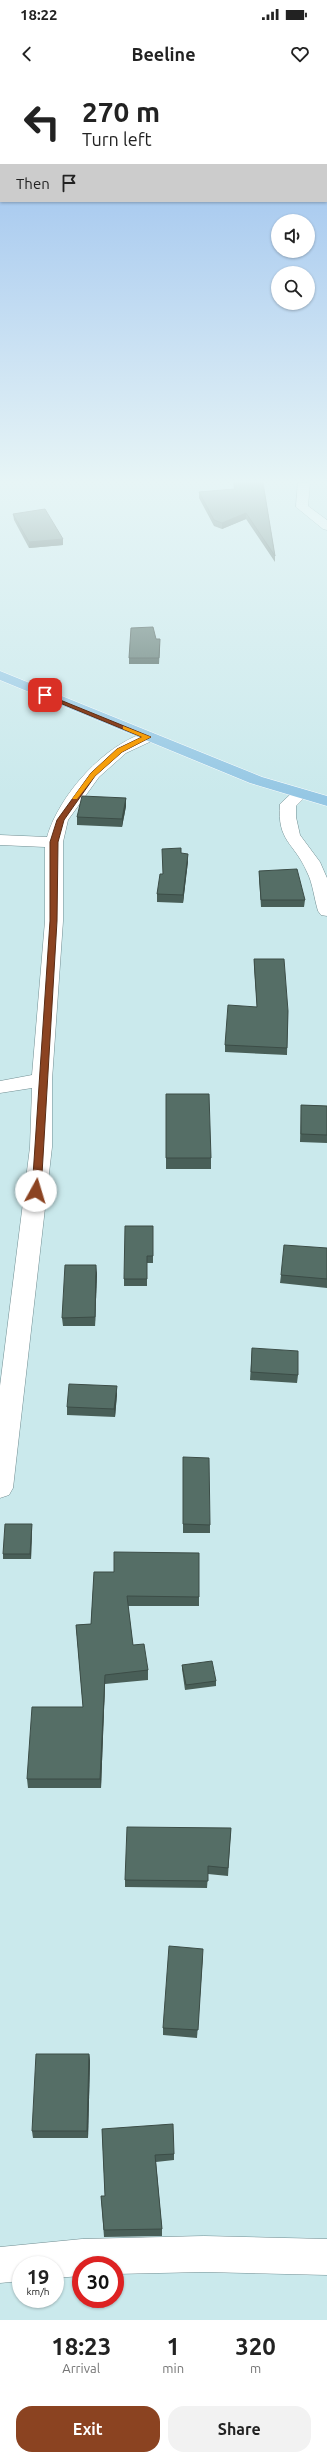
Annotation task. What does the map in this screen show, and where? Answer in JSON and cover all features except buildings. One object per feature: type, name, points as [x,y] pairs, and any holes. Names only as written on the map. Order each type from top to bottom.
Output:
[{"type":"main road","points":[[0,675],[256,780],[327,801]]},
{"type":"street","points":[[0,1488],[41,1147],[42,1080],[54,921],[54,842],[60,820],[93,774],[120,750],[148,737]]},
{"type":"street","points":[[300,794],[288,804],[286,819],[289,835],[316,873],[327,911]]},
{"type":"street","points":[[0,840],[54,842]]},
{"type":"street","points":[[0,1087],[42,1080]]},
{"type":"street","points":[[0,2265],[66,2257],[148,2253],[248,2253],[327,2257]]},
{"type":"slow traffic","points":[[75,798],[93,774],[120,750],[148,737],[125,728]]},
{"type":"route","points":[[36,1191],[41,1147],[42,1080],[54,921],[54,842],[60,820],[93,774],[120,750],[148,737],[45,695]]}]
